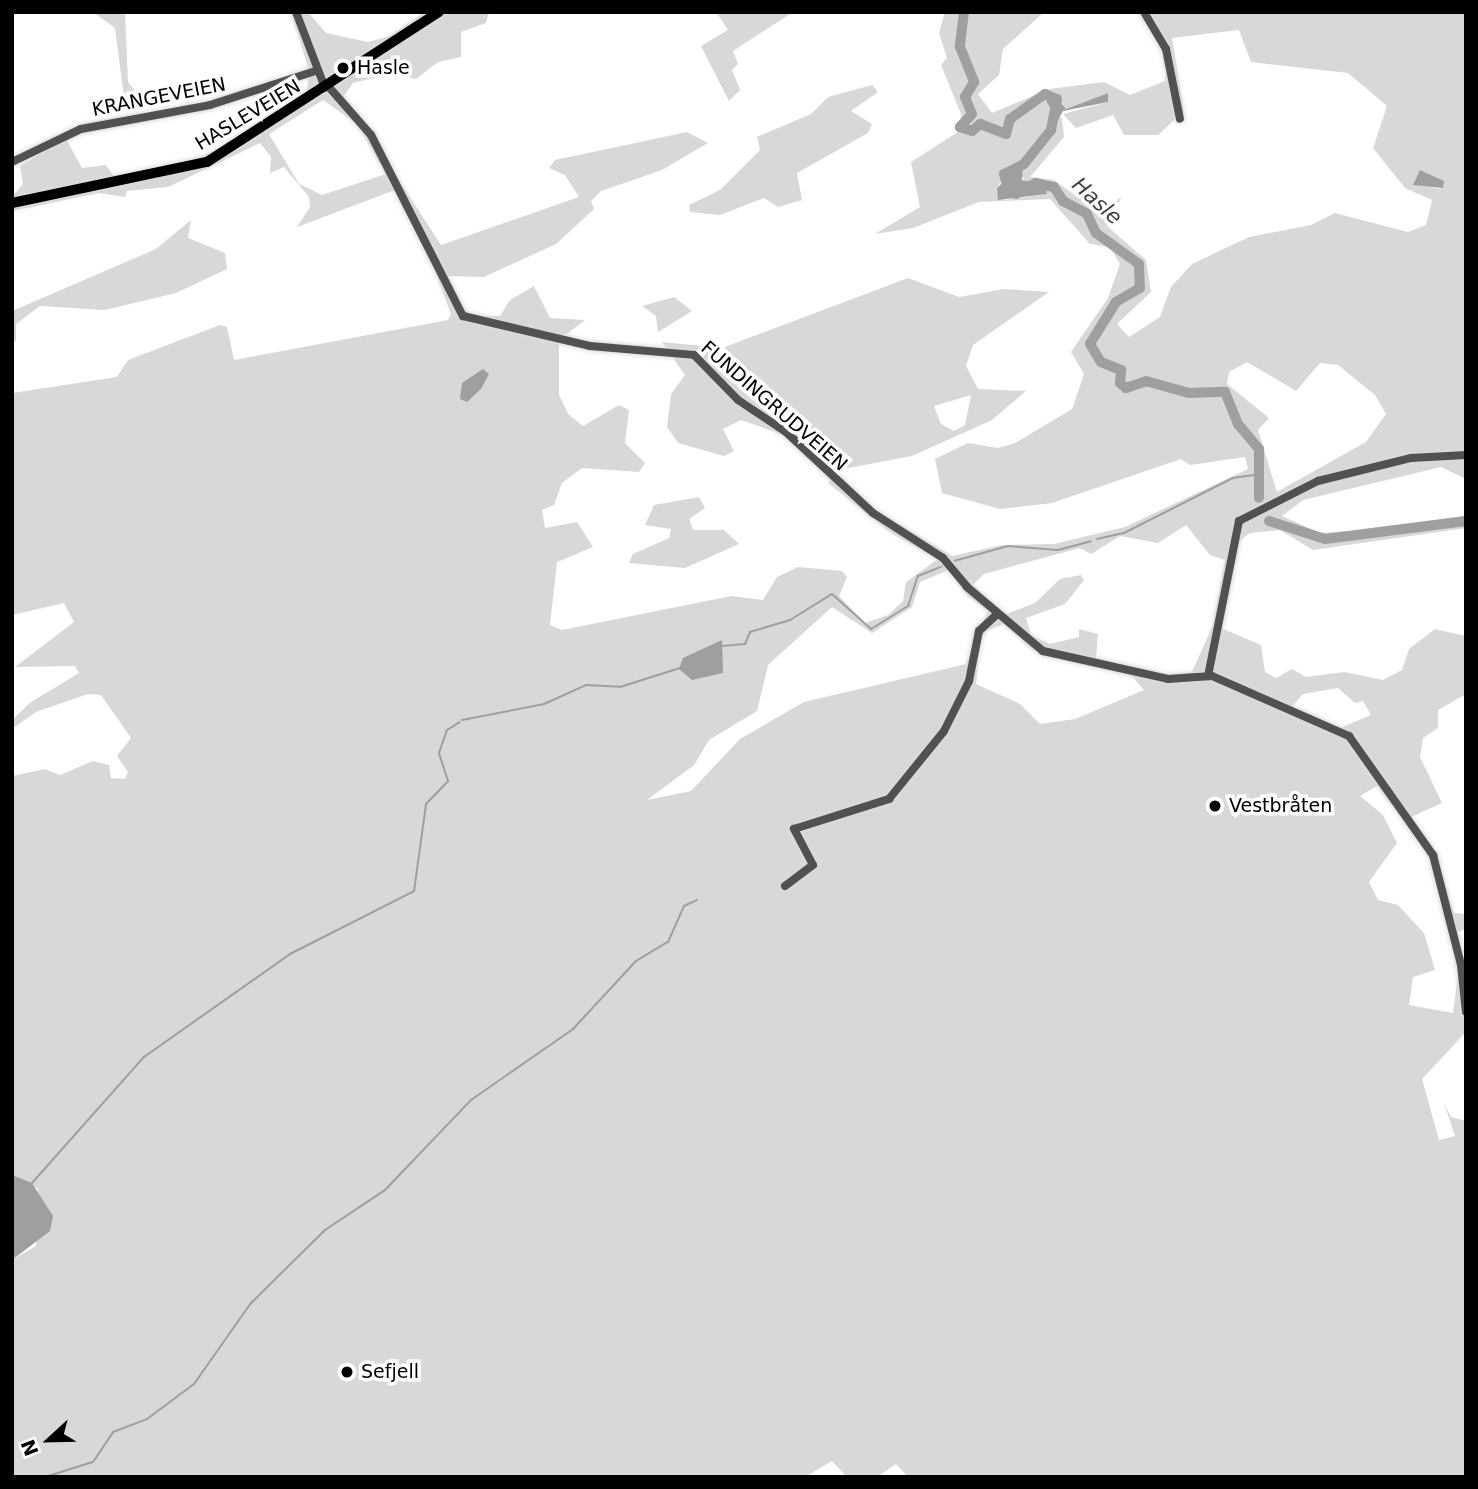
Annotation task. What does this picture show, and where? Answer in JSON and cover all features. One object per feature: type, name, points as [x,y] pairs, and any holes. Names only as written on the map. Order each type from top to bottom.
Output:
[{"type":"main road","name":"HASLEVEIEN","points":[[12,203],[191,168],[326,87],[439,12]]},
{"type":"street","name":"FUNDINGRUDVEIEN","points":[[296,12],[315,71],[326,87],[371,135],[463,316],[590,346],[694,355],[738,400],[786,432],[873,513],[943,558],[996,614],[1052,655],[1168,680],[1208,676],[1327,724],[1354,743],[1433,855],[1461,965],[1466,1013]]},
{"type":"street","points":[[1144,12],[1166,49],[1180,119]]},
{"type":"street","name":"KRANGEVEIEN","points":[[12,162],[81,129],[210,105],[315,71]]},
{"type":"street","points":[[1208,676],[1234,527],[1318,481],[1420,456],[1466,456]]},
{"type":"street","points":[[785,886],[813,865],[794,829],[889,799],[944,731],[969,681],[976,638],[996,614]]},
{"type":"shaded area","points":[[93,12],[125,12],[128,82],[139,96],[125,105],[115,28]]},
{"type":"shaded area","points":[[291,12],[308,12],[326,33],[368,42],[390,36],[425,12],[489,12],[486,23],[461,32],[461,57],[438,62],[416,79],[393,73],[353,83],[344,96],[441,245],[579,197],[565,175],[549,168],[555,160],[687,132],[708,143],[662,170],[601,191],[591,201],[594,209],[556,244],[484,277],[445,276],[454,299],[471,316],[500,316],[510,300],[534,286],[550,318],[585,320],[559,340],[559,395],[568,414],[583,426],[619,405],[629,410],[625,443],[645,463],[639,472],[582,468],[562,483],[554,505],[542,510],[545,528],[577,522],[593,547],[557,562],[550,625],[562,630],[731,596],[763,600],[777,577],[798,567],[842,571],[847,577],[839,596],[865,623],[888,615],[903,601],[906,582],[938,559],[891,533],[828,483],[835,474],[872,508],[952,556],[1002,545],[1054,544],[1125,527],[1248,469],[1245,457],[1190,465],[1181,459],[1052,503],[1000,509],[942,493],[935,459],[968,443],[998,448],[1015,443],[1072,409],[1084,374],[1071,352],[1108,298],[1120,264],[1110,247],[1090,244],[1050,199],[979,202],[913,228],[875,234],[920,207],[911,162],[961,130],[961,114],[941,65],[947,58],[939,33],[945,12],[1044,12],[1003,49],[999,75],[978,94],[992,113],[1049,89],[1104,82],[1130,95],[1165,81],[1167,58],[1142,12],[1466,12],[1466,479],[1441,467],[1303,500],[1282,516],[1320,533],[1425,526],[1466,515],[1466,528],[1313,550],[1280,530],[1250,533],[1235,544],[1221,628],[1261,645],[1265,672],[1276,678],[1292,669],[1306,677],[1344,672],[1383,680],[1402,670],[1409,649],[1435,629],[1466,636],[1466,694],[1438,710],[1438,728],[1423,738],[1420,757],[1442,803],[1411,817],[1436,853],[1454,913],[1466,914],[1466,929],[1458,932],[1466,1032],[1422,1079],[1439,1140],[1455,1136],[1444,1103],[1451,1117],[1466,1121],[1466,1477],[908,1477],[896,1464],[877,1477],[847,1477],[832,1461],[805,1477],[12,1477],[12,1260],[36,1246],[38,1189],[12,1175],[12,776],[45,769],[60,775],[93,761],[109,765],[111,778],[125,779],[128,772],[117,756],[131,738],[101,695],[88,694],[36,712],[12,729],[12,720],[31,702],[79,673],[75,666],[15,667],[74,622],[64,603],[12,615],[12,393],[117,377],[128,360],[220,325],[227,327],[234,360],[448,320],[451,314],[426,246],[395,190],[297,227],[310,207],[309,197],[284,167],[270,173],[271,157],[260,143],[168,187],[127,191],[125,197],[98,193],[12,211],[12,197],[23,184],[20,166],[66,139],[82,168],[106,165],[116,179],[172,168],[227,146],[307,92],[309,70]],"holes":[[[1239,30],[1251,62],[1348,73],[1387,106],[1373,148],[1405,188],[1432,200],[1426,225],[1408,232],[1335,213],[1311,225],[1249,237],[1192,264],[1171,287],[1160,317],[1129,337],[1117,324],[1151,292],[1146,260],[1107,226],[1122,196],[1101,214],[1054,180],[1030,177],[1064,137],[1062,119],[1046,101],[1059,99],[1066,109],[1108,93],[1108,102],[1063,114],[1076,128],[1113,115],[1124,135],[1158,135],[1184,111],[1172,38]],[[323,100],[357,124],[386,174],[322,195],[299,184],[269,134]],[[1009,170],[1020,173],[1028,186],[1047,194],[1004,200],[997,188]],[[1423,171],[1440,180],[1441,189],[1421,185]],[[1247,362],[1296,391],[1320,363],[1338,365],[1375,395],[1386,414],[1366,442],[1277,492],[1258,430],[1269,418],[1227,384],[1229,372]],[[1186,525],[1210,555],[1225,560],[1213,625],[1192,672],[1167,676],[1096,658],[1098,634],[1079,629],[1079,637],[1050,644],[1031,635],[1026,618],[1065,604],[1084,580],[1081,575],[1060,579],[1035,603],[1004,615],[973,585],[984,574],[1080,548],[1091,554],[1120,536],[1158,543]],[[949,570],[967,595],[988,611],[966,664],[804,702],[740,739],[691,791],[647,800],[694,765],[709,740],[757,711],[768,665],[832,607],[872,633],[912,607],[920,582]],[[1004,624],[1033,650],[1131,675],[1144,690],[1075,719],[1040,724],[1020,704],[976,684],[981,633]],[[1338,688],[1355,703],[1363,701],[1371,715],[1340,728],[1289,710],[1303,694]],[[1377,786],[1430,854],[1459,968],[1453,1013],[1409,1005],[1413,977],[1435,970],[1424,933],[1398,905],[1378,900],[1369,882],[1397,843],[1383,815],[1360,796]]]},
{"type":"shaded area","points":[[716,12],[793,12],[733,51],[738,64],[732,70],[740,90],[729,101],[701,46],[728,30]]},
{"type":"shaded area","points":[[872,85],[878,92],[851,111],[872,124],[868,133],[797,173],[802,200],[778,207],[764,198],[720,215],[690,212],[689,205],[720,190],[760,150],[757,137],[811,114],[828,97]]},
{"type":"shaded area","points":[[1108,93],[1108,102],[1063,111],[1058,120],[1046,101],[1055,95],[1066,109]]},
{"type":"shaded area","points":[[1023,163],[1022,180],[1046,186],[1047,194],[998,200],[997,188]]},
{"type":"shaded area","points":[[1420,170],[1444,181],[1443,188],[1413,185]]},
{"type":"shaded area","points":[[191,220],[188,238],[225,253],[227,269],[176,293],[105,310],[40,306],[16,324],[16,342],[12,337],[12,311],[156,249]]},
{"type":"shaded area","points":[[908,278],[959,297],[1004,289],[1049,292],[973,345],[966,366],[978,389],[1026,391],[992,420],[912,456],[833,471],[784,435],[741,420],[723,429],[734,451],[724,456],[678,443],[667,427],[671,394],[685,375],[662,342],[722,348]],"holes":[[[971,395],[965,425],[954,431],[941,424],[934,406]]]},
{"type":"shaded area","points":[[674,297],[692,311],[658,332],[656,316],[642,306]]},
{"type":"shaded area","points":[[483,369],[489,374],[481,389],[467,402],[460,399],[462,383]]},
{"type":"shaded area","points":[[699,497],[705,508],[689,519],[693,530],[724,530],[739,544],[685,568],[629,563],[633,554],[669,538],[671,529],[645,525],[654,505]]},
{"type":"shaded area","points":[[722,640],[723,673],[692,680],[679,669],[683,658]]},
{"type":"shaded area","points":[[12,1175],[32,1183],[53,1216],[50,1231],[12,1260]]},
{"type":"waterway","name":"Hasle","points":[[964,12],[960,47],[974,82],[965,97],[972,114],[960,127],[972,131],[980,124],[1006,134],[1010,119],[1045,94],[1057,99],[1051,130],[1024,164],[1004,174],[1008,189],[1016,194],[1036,183],[1054,187],[1063,201],[1087,214],[1096,233],[1139,264],[1140,288],[1116,302],[1090,344],[1101,362],[1121,370],[1120,383],[1126,388],[1146,381],[1189,393],[1225,392],[1238,424],[1259,449],[1259,498]]},
{"type":"waterway","points":[[1097,539],[1124,533],[1233,478],[1261,474]]},
{"type":"waterway","name":"Hasle","points":[[1269,521],[1325,539],[1466,521]]},
{"type":"waterway","points":[[954,561],[1008,546],[1058,550],[1091,541]]},
{"type":"waterway","points":[[722,646],[745,644],[750,632],[790,620],[832,594],[871,629],[908,606],[918,576],[943,566]]},
{"type":"waterway","points":[[462,720],[544,704],[586,685],[620,687],[680,668]]},
{"type":"waterway","points":[[32,1183],[144,1057],[290,954],[414,891],[426,804],[448,781],[439,753],[447,730],[460,722]]},
{"type":"waterway","points":[[45,1477],[93,1462],[113,1432],[147,1419],[194,1384],[251,1303],[325,1230],[385,1190],[471,1100],[573,1029],[636,961],[668,942],[684,906],[697,900]]},
{"type":"place","name":"Hasle","points":[[343,68]]},
{"type":"place","name":"Vestbråten","points":[[1215,806]]},
{"type":"place","name":"Sefjell","points":[[347,1372]]}]
